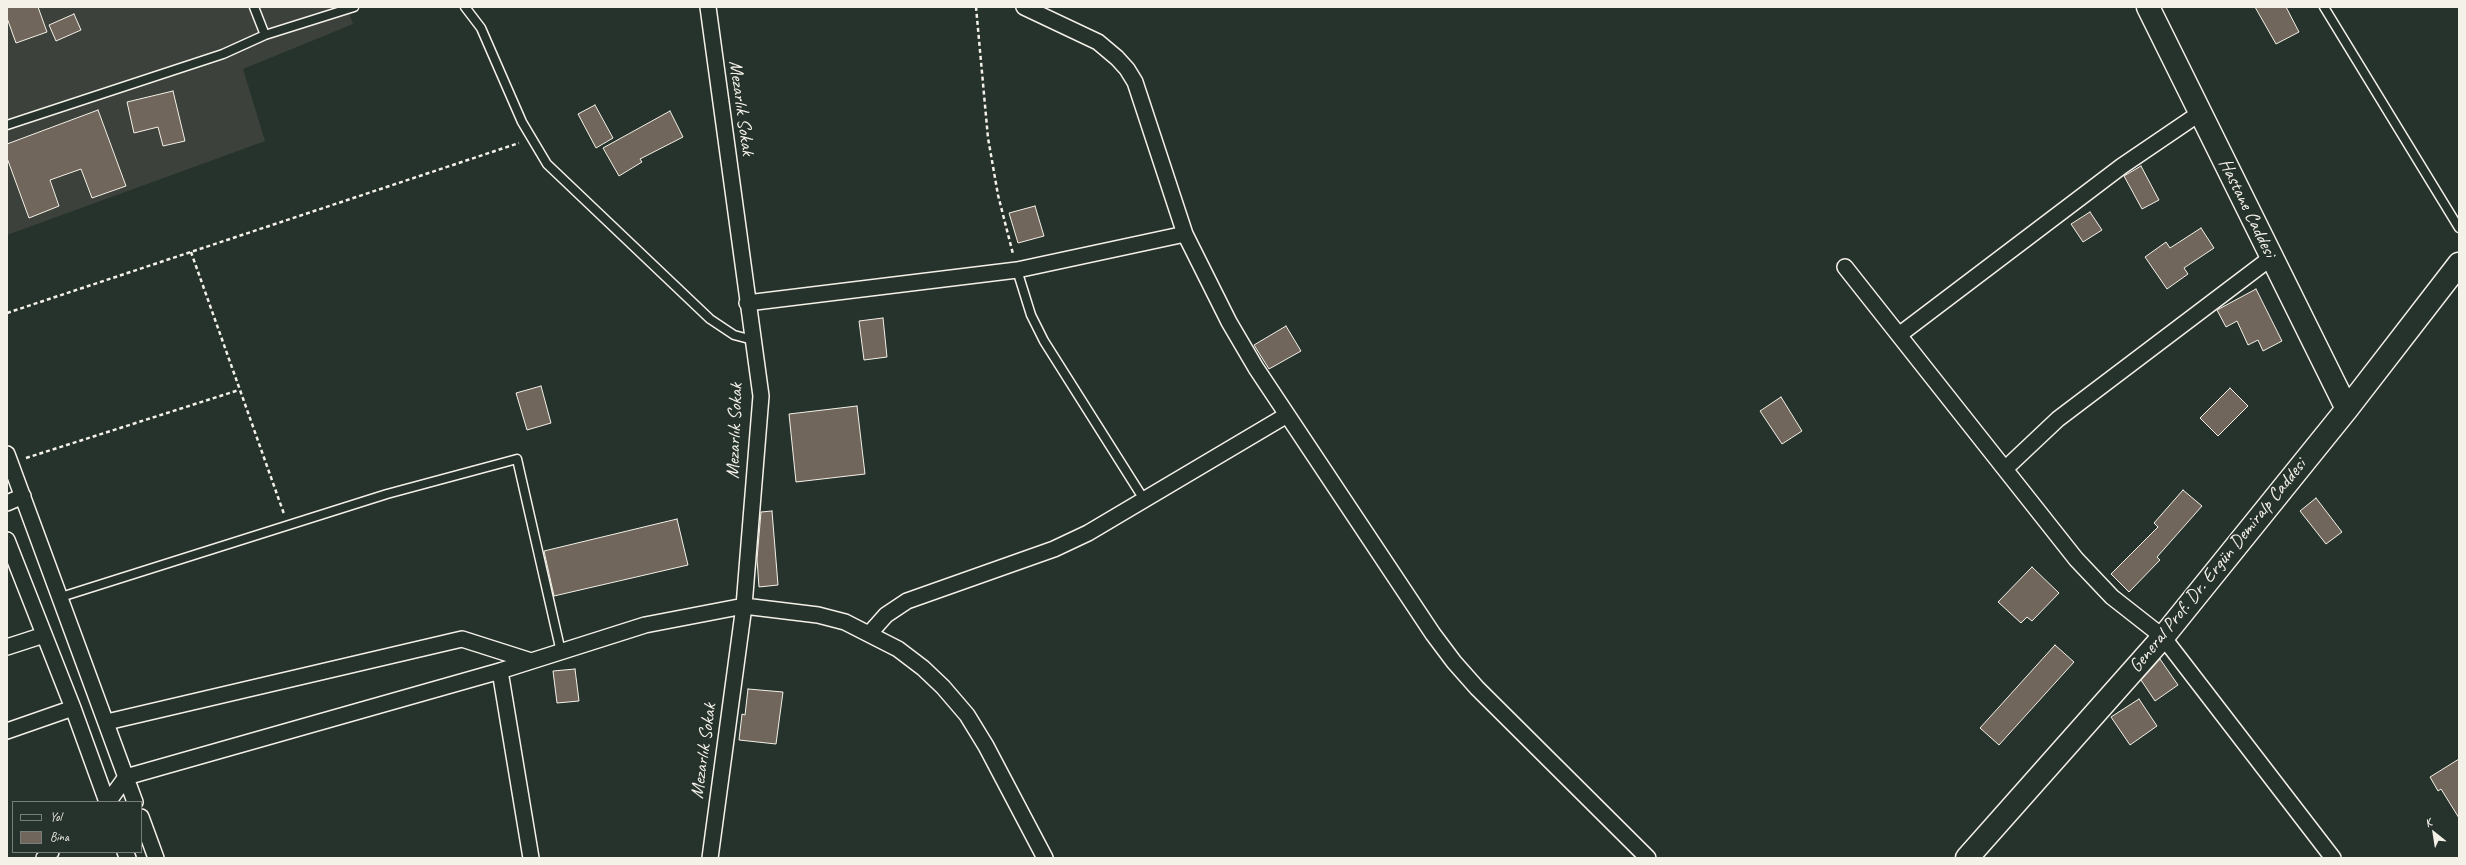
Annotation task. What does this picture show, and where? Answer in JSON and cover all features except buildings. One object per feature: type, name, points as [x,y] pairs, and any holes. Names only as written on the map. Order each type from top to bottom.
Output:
[{"type":"street","name":"Mezarlık Sokak","points":[[708,7],[747,303],[761,396],[744,606],[710,858]]},
{"type":"street","points":[[1024,7],[1098,42],[1117,58],[1127,70],[1135,82],[1185,234],[1229,322],[1287,415],[1454,662],[1477,688],[1648,858]]},
{"type":"street","name":"Hastane Caddesi","points":[[2148,7],[2347,408]]},
{"type":"street","points":[[1899,335],[2122,166],[2200,113]]},
{"type":"street","points":[[747,303],[1017,270],[1185,234]]},
{"type":"street","points":[[2004,469],[2058,419],[2272,257]]},
{"type":"street","name":"General Prof. Dr. Ergün Demiralp Caddesi","points":[[1967,858],[2163,637],[2347,408],[2459,264]]},
{"type":"street","points":[[1845,267],[2004,469],[2093,579],[2137,618],[2163,637],[2333,858]]},
{"type":"street","points":[[870,633],[886,615],[907,601],[1054,549],[1099,527],[1145,501],[1287,415]]},
{"type":"street","points":[[9,459],[107,722],[135,801]]},
{"type":"street","points":[[7,503],[23,496]]},
{"type":"street","points":[[7,540],[73,708],[107,801]]},
{"type":"street","points":[[108,801],[126,777],[500,671],[645,625],[744,606],[818,615],[845,622],[870,633],[898,649],[923,668],[943,687],[967,715],[986,746],[1044,858]]},
{"type":"street","points":[[7,647],[44,635]]},
{"type":"street","points":[[107,722],[462,639],[531,661]]},
{"type":"street","points":[[500,671],[531,858]]},
{"type":"street","points":[[7,731],[73,708]]},
{"type":"street","points":[[142,821],[156,858]]},
{"type":"lane","points":[[254,7],[266,35]]},
{"type":"lane","points":[[7,125],[223,54],[266,35],[354,7]]},
{"type":"lane","points":[[465,7],[481,28],[530,140],[546,164],[710,319],[734,335],[753,340]]},
{"type":"lane","points":[[2324,7],[2459,228]]},
{"type":"lane","points":[[1017,270],[1031,315],[1044,341],[1145,501]]},
{"type":"lane","points":[[61,597],[387,494],[517,459],[560,652]]},
{"type":"path","points":[[976,7],[990,152],[998,195],[1017,270]]},
{"type":"path","points":[[7,314],[530,140]]},
{"type":"path","points":[[191,252],[288,525]]},
{"type":"path","points":[[9,459],[239,390]]},
{"type":"shaded area","points":[[7,7],[347,7],[353,24],[243,69],[265,141],[7,235]]}]
